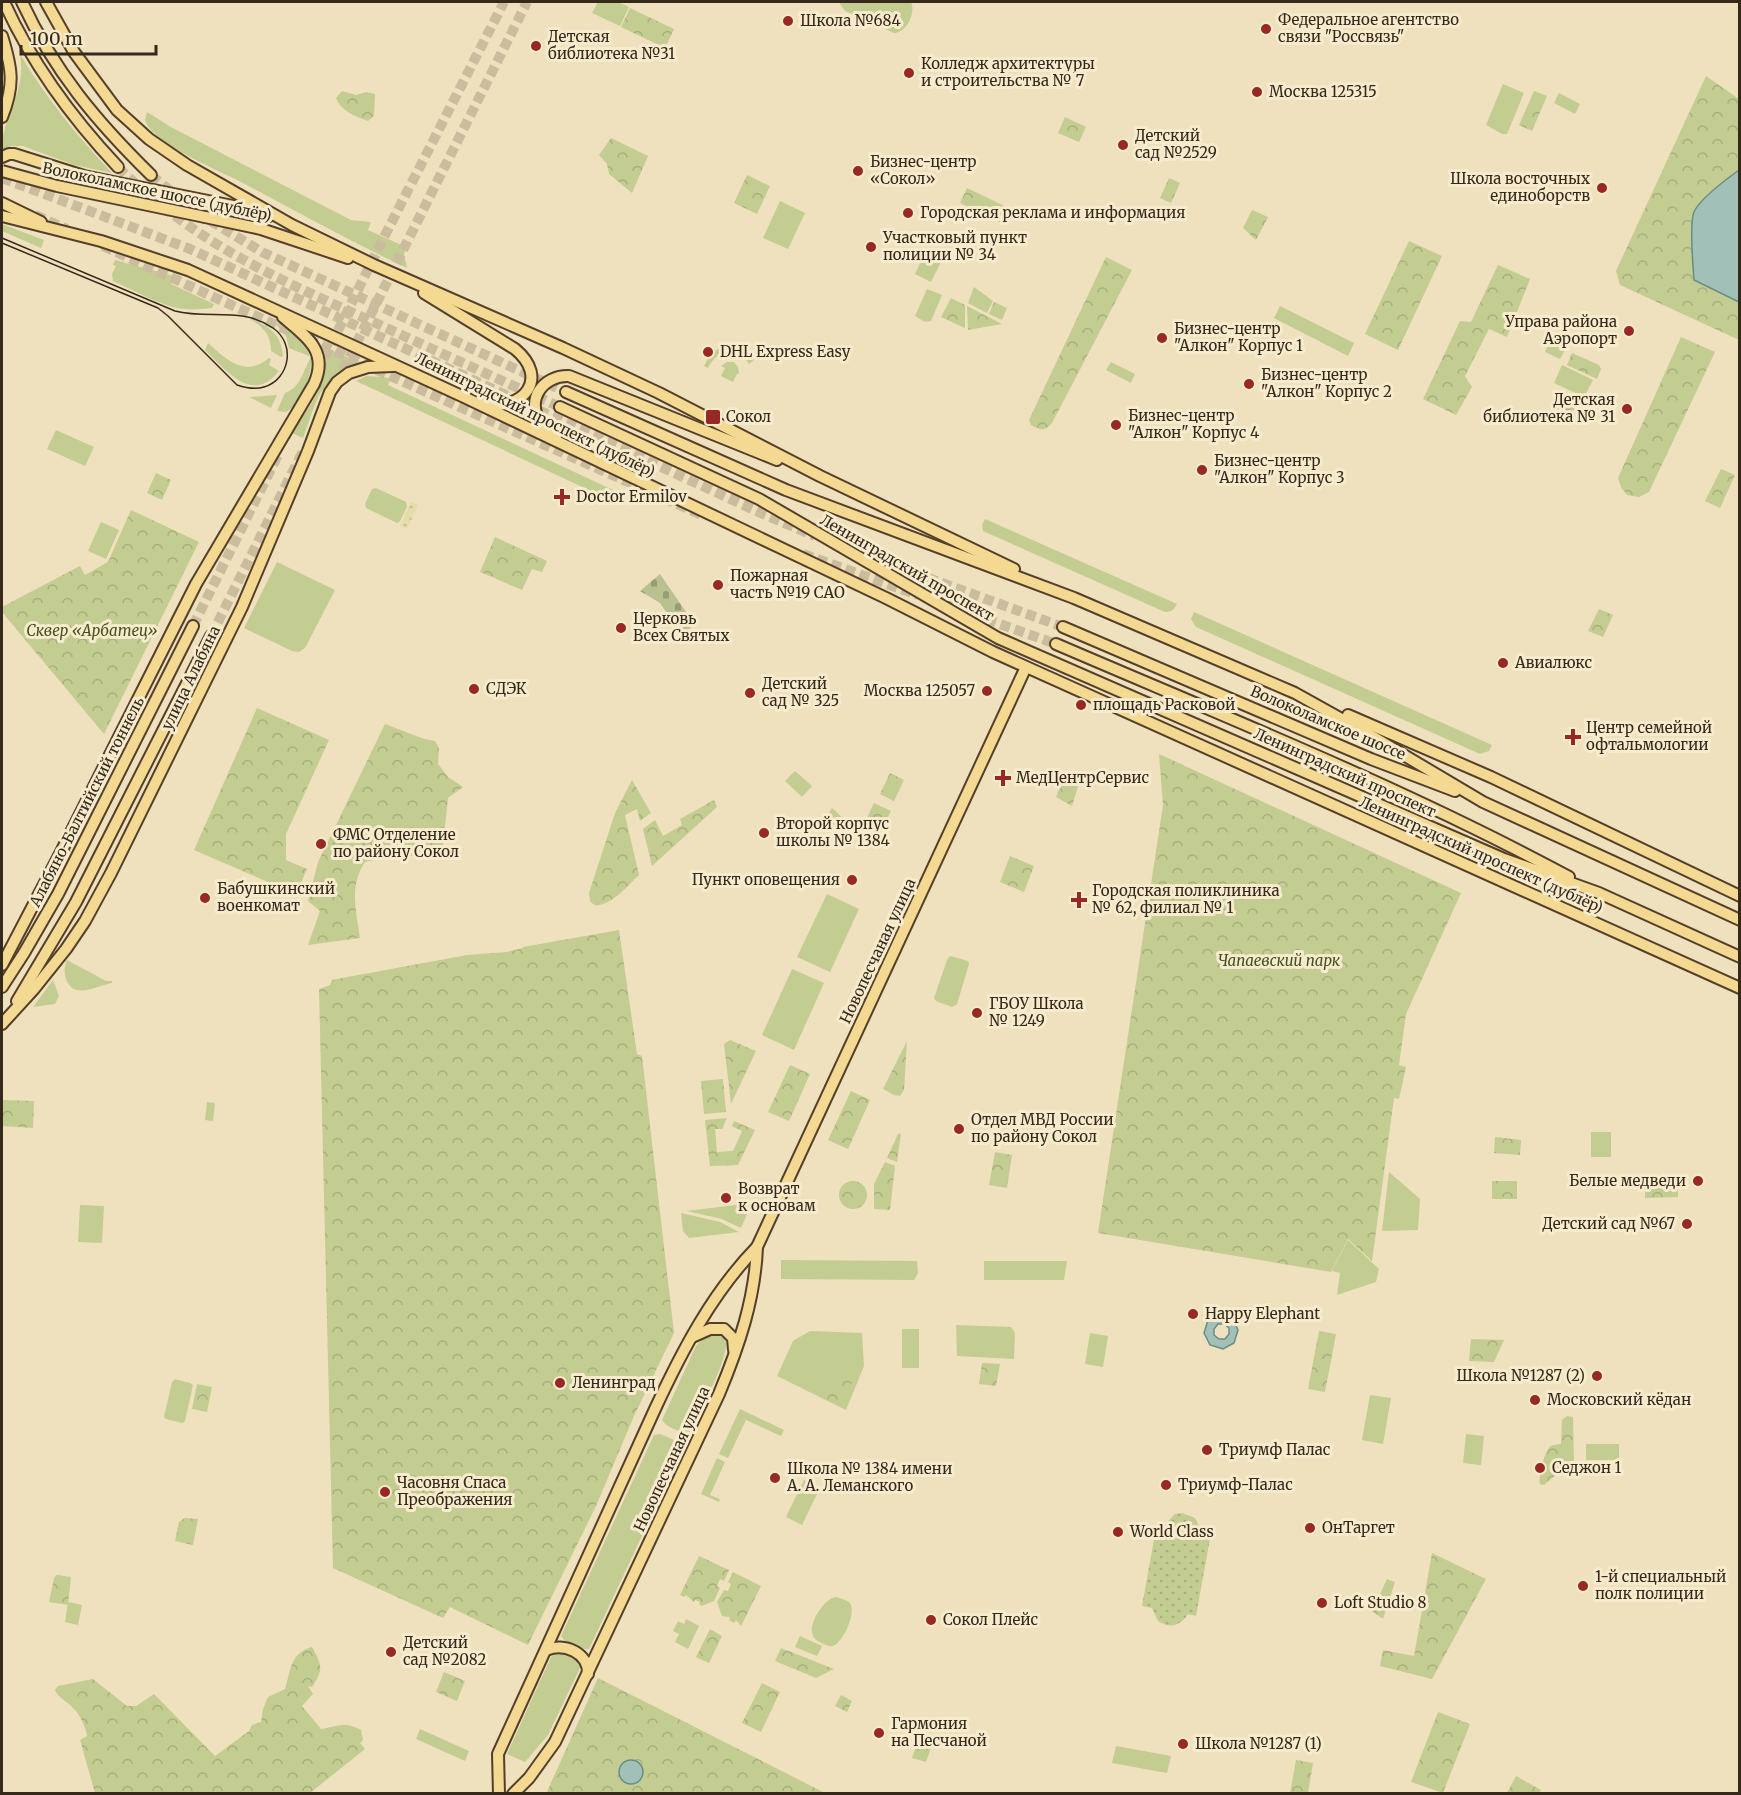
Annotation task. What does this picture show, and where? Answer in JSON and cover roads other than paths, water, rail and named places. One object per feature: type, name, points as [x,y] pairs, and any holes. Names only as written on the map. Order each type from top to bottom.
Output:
[{"type":"main road","points":[[4,2],[20,35],[52,88],[91,138],[118,167]]},
{"type":"main road","points":[[22,2],[44,46],[76,93],[104,128],[151,175]]},
{"type":"main road","points":[[46,2],[79,59],[117,110],[135,128],[187,165],[292,225],[399,277],[563,348],[659,393],[820,476],[1074,598]]},
{"type":"main road","points":[[2,36],[12,76],[2,114]]},
{"type":"main road","points":[[2,157],[14,154],[84,176],[243,208],[292,225]]},
{"type":"main road","name":"Волоколамское шоссе (дублёр)","points":[[2,171],[57,186],[261,229],[374,265]]},
{"type":"main road","points":[[3,202],[63,232]]},
{"type":"main road","points":[[2,216],[63,232]]},
{"type":"main road","name":"Ленинградский проспект (дублёр)","points":[[63,232],[110,244],[179,267],[271,307],[886,598],[1026,667],[1740,988]]},
{"type":"main road","points":[[399,277],[515,349],[528,365],[531,376],[527,392],[513,403],[494,406],[464,397]]},
{"type":"main road","points":[[2,965],[196,584],[317,377],[319,362],[312,342],[271,307]]},
{"type":"main road","name":"улица Алабяна","points":[[2,1024],[66,949],[85,921],[111,873],[242,607],[308,451],[330,392],[342,376],[358,370],[379,366],[399,367]]},
{"type":"main road","points":[[581,454],[547,430],[537,415],[538,391],[551,378],[559,376],[577,378],[689,426],[820,476]]},
{"type":"main road","name":"Ленинградский проспект","points":[[566,392],[786,490],[1074,598],[1295,693],[1483,802],[1740,920]]},
{"type":"main road","name":"Ленинградский проспект","points":[[560,407],[759,499],[998,638],[1504,860],[1599,893],[1740,957]]},
{"type":"main road","name":"Алабяно-Балтийский тоннель","points":[[2,987],[58,894],[193,626]]},
{"type":"main road","name":"Волоколамское шоссе","points":[[1063,627],[1360,754],[1483,802]]},
{"type":"main road","points":[[9,1014],[76,902],[210,636]]},
{"type":"main road","points":[[1056,644],[1363,776],[1510,845],[1599,893]]},
{"type":"main road","name":"Новопесчаная улица","points":[[499,1791],[498,1754],[655,1409],[692,1337],[739,1265],[757,1247],[1026,667]]},
{"type":"main road","points":[[1295,693],[1491,777],[1740,896]]},
{"type":"main road","name":"Новопесчаная улица","points":[[513,1794],[529,1778],[555,1742],[719,1394],[750,1307],[756,1273],[757,1247]]},
{"type":"main road","points":[[692,1337],[710,1329],[724,1329],[733,1338],[734,1357]]},
{"type":"main road","points":[[546,1650],[560,1646],[585,1658],[588,1675]]},
{"type":"water","points":[[1739,170],[1739,302],[1694,280],[1692,235],[1694,212],[1697,207]]},
{"type":"water","points":[[1220,1314],[1233,1319],[1238,1330],[1234,1343],[1223,1349],[1210,1345],[1204,1333],[1208,1320]],"holes":[[[1218,1324],[1224,1324],[1229,1328],[1229,1334],[1225,1339],[1219,1339],[1214,1335],[1214,1329]]]},
{"type":"water","points":[[631,1760],[636,1761],[642,1767],[642,1777],[636,1783],[631,1784],[626,1783],[620,1777],[619,1772],[620,1767],[626,1761]]},
{"type":"tunnel","points":[[318,371],[504,2]]},
{"type":"tunnel","points":[[336,384],[527,2]]},
{"type":"tunnel","points":[[118,167],[176,216],[236,256],[300,288],[560,407]]},
{"type":"tunnel","points":[[151,175],[196,212],[262,252],[566,392]]},
{"type":"tunnel","points":[[2,178],[190,249],[815,536]]},
{"type":"tunnel","points":[[35,215],[67,229]]},
{"type":"tunnel","points":[[103,246],[704,516]]},
{"type":"tunnel","points":[[211,636],[304,449]]},
{"type":"tunnel","points":[[193,626],[279,453]]},
{"type":"tunnel","points":[[857,552],[1063,627]]},
{"type":"tunnel","points":[[803,554],[918,595]]},
{"type":"tunnel","points":[[944,604],[1056,644]]},
{"type":"tram line","points":[[2,238],[175,311],[237,315],[261,321],[273,328],[285,343],[287,360],[284,369],[280,377],[264,387],[250,388],[237,385],[158,308],[2,243]]},
{"type":"place","name":"Школа №684","points":[[788,21]]},
{"type":"place","name":"Федеральное агентство связи \"Россвязь\"","points":[[1266,29]]},
{"type":"place","name":"Детская библиотека №31","points":[[536,46]]},
{"type":"place","name":"Колледж архитектуры и строительства № 7","points":[[909,73]]},
{"type":"place","name":"Москва 125315","points":[[1257,92]]},
{"type":"place","name":"Детский сад №2529","points":[[1123,145]]},
{"type":"place","name":"Бизнес-центр «Сокол»","points":[[858,171]]},
{"type":"place","name":"Школа восточных единоборств","points":[[1602,188]]},
{"type":"place","name":"Городская реклама и информация","points":[[908,213]]},
{"type":"place","name":"Участковый пункт полиции № 34","points":[[871,247]]},
{"type":"place","name":"Управа района Аэропорт","points":[[1629,331]]},
{"type":"place","name":"Бизнес-центр \"Алкон\" Корпус 1","points":[[1162,338]]},
{"type":"place","name":"DHL Express Easy","points":[[708,352]]},
{"type":"place","name":"Бизнес-центр \"Алкон\" Корпус 2","points":[[1249,384]]},
{"type":"place","name":"Детская библиотека № 31","points":[[1627,409]]},
{"type":"place","name":"Сокол","points":[[713,417]]},
{"type":"place","name":"Бизнес-центр \"Алкон\" Корпус 4","points":[[1116,425]]},
{"type":"place","name":"Бизнес-центр \"Алкон\" Корпус 3","points":[[1202,470]]},
{"type":"place","name":"Doctor Ermilov","points":[[562,497]]},
{"type":"place","name":"Пожарная часть №19 САО","points":[[718,585]]},
{"type":"place","name":"Церковь Всех Святых","points":[[621,628]]},
{"type":"place","name":"Авиалюкс","points":[[1503,663]]},
{"type":"place","name":"СДЭК","points":[[474,689]]},
{"type":"place","name":"Москва 125057","points":[[987,691]]},
{"type":"place","name":"Детский сад № 325","points":[[750,693]]},
{"type":"place","name":"площадь Расковой","points":[[1081,705]]},
{"type":"place","name":"Центр семейной офтальмологии","points":[[1573,737]]},
{"type":"place","name":"МедЦентрСервис","points":[[1003,778]]},
{"type":"place","name":"Второй корпус школы № 1384","points":[[764,833]]},
{"type":"place","name":"ФМС Отделение по району Сокол","points":[[321,844]]},
{"type":"place","name":"Пункт оповещения","points":[[852,880]]},
{"type":"place","name":"Бабушкинский военкомат","points":[[205,898]]},
{"type":"place","name":"Городская поликлиника № 62, филиал № 1","points":[[1079,900]]},
{"type":"place","name":"ГБОУ Школа № 1249","points":[[977,1013]]},
{"type":"place","name":"Отдел МВД России по району Сокол","points":[[959,1129]]},
{"type":"place","name":"Белые медведи","points":[[1698,1181]]},
{"type":"place","name":"Возврат к основам","points":[[726,1198]]},
{"type":"place","name":"Детский сад №67","points":[[1687,1224]]},
{"type":"place","name":"Happy Elephant","points":[[1193,1314]]},
{"type":"place","name":"Школа №1287 (2)","points":[[1597,1376]]},
{"type":"place","name":"Ленинград","points":[[560,1383]]},
{"type":"place","name":"Московский кёдан","points":[[1535,1400]]},
{"type":"place","name":"Триумф Палас","points":[[1207,1450]]},
{"type":"place","name":"Седжон 1","points":[[1540,1468]]},
{"type":"place","name":"Школа № 1384 имени А. А. Леманского","points":[[775,1478]]},
{"type":"place","name":"Триумф-Палас","points":[[1166,1485]]},
{"type":"place","name":"Часовня Спаса Преображения","points":[[385,1492]]},
{"type":"place","name":"ОнТаргет","points":[[1310,1528]]},
{"type":"place","name":"World Class","points":[[1118,1532]]},
{"type":"place","name":"1-й специальный полк полиции","points":[[1583,1586]]},
{"type":"place","name":"Loft Studio 8","points":[[1322,1603]]},
{"type":"place","name":"Сокол Плейс","points":[[931,1620]]},
{"type":"place","name":"Детский сад №2082","points":[[391,1652]]},
{"type":"place","name":"Гармония на Песчаной","points":[[879,1733]]},
{"type":"place","name":"Школа №1287 (1)","points":[[1183,1744]]},
{"type":"park label","name":"Сквер «Арбатец»","points":[[92,631]]},
{"type":"park label","name":"Чапаевский парк","points":[[1279,961]]}]
